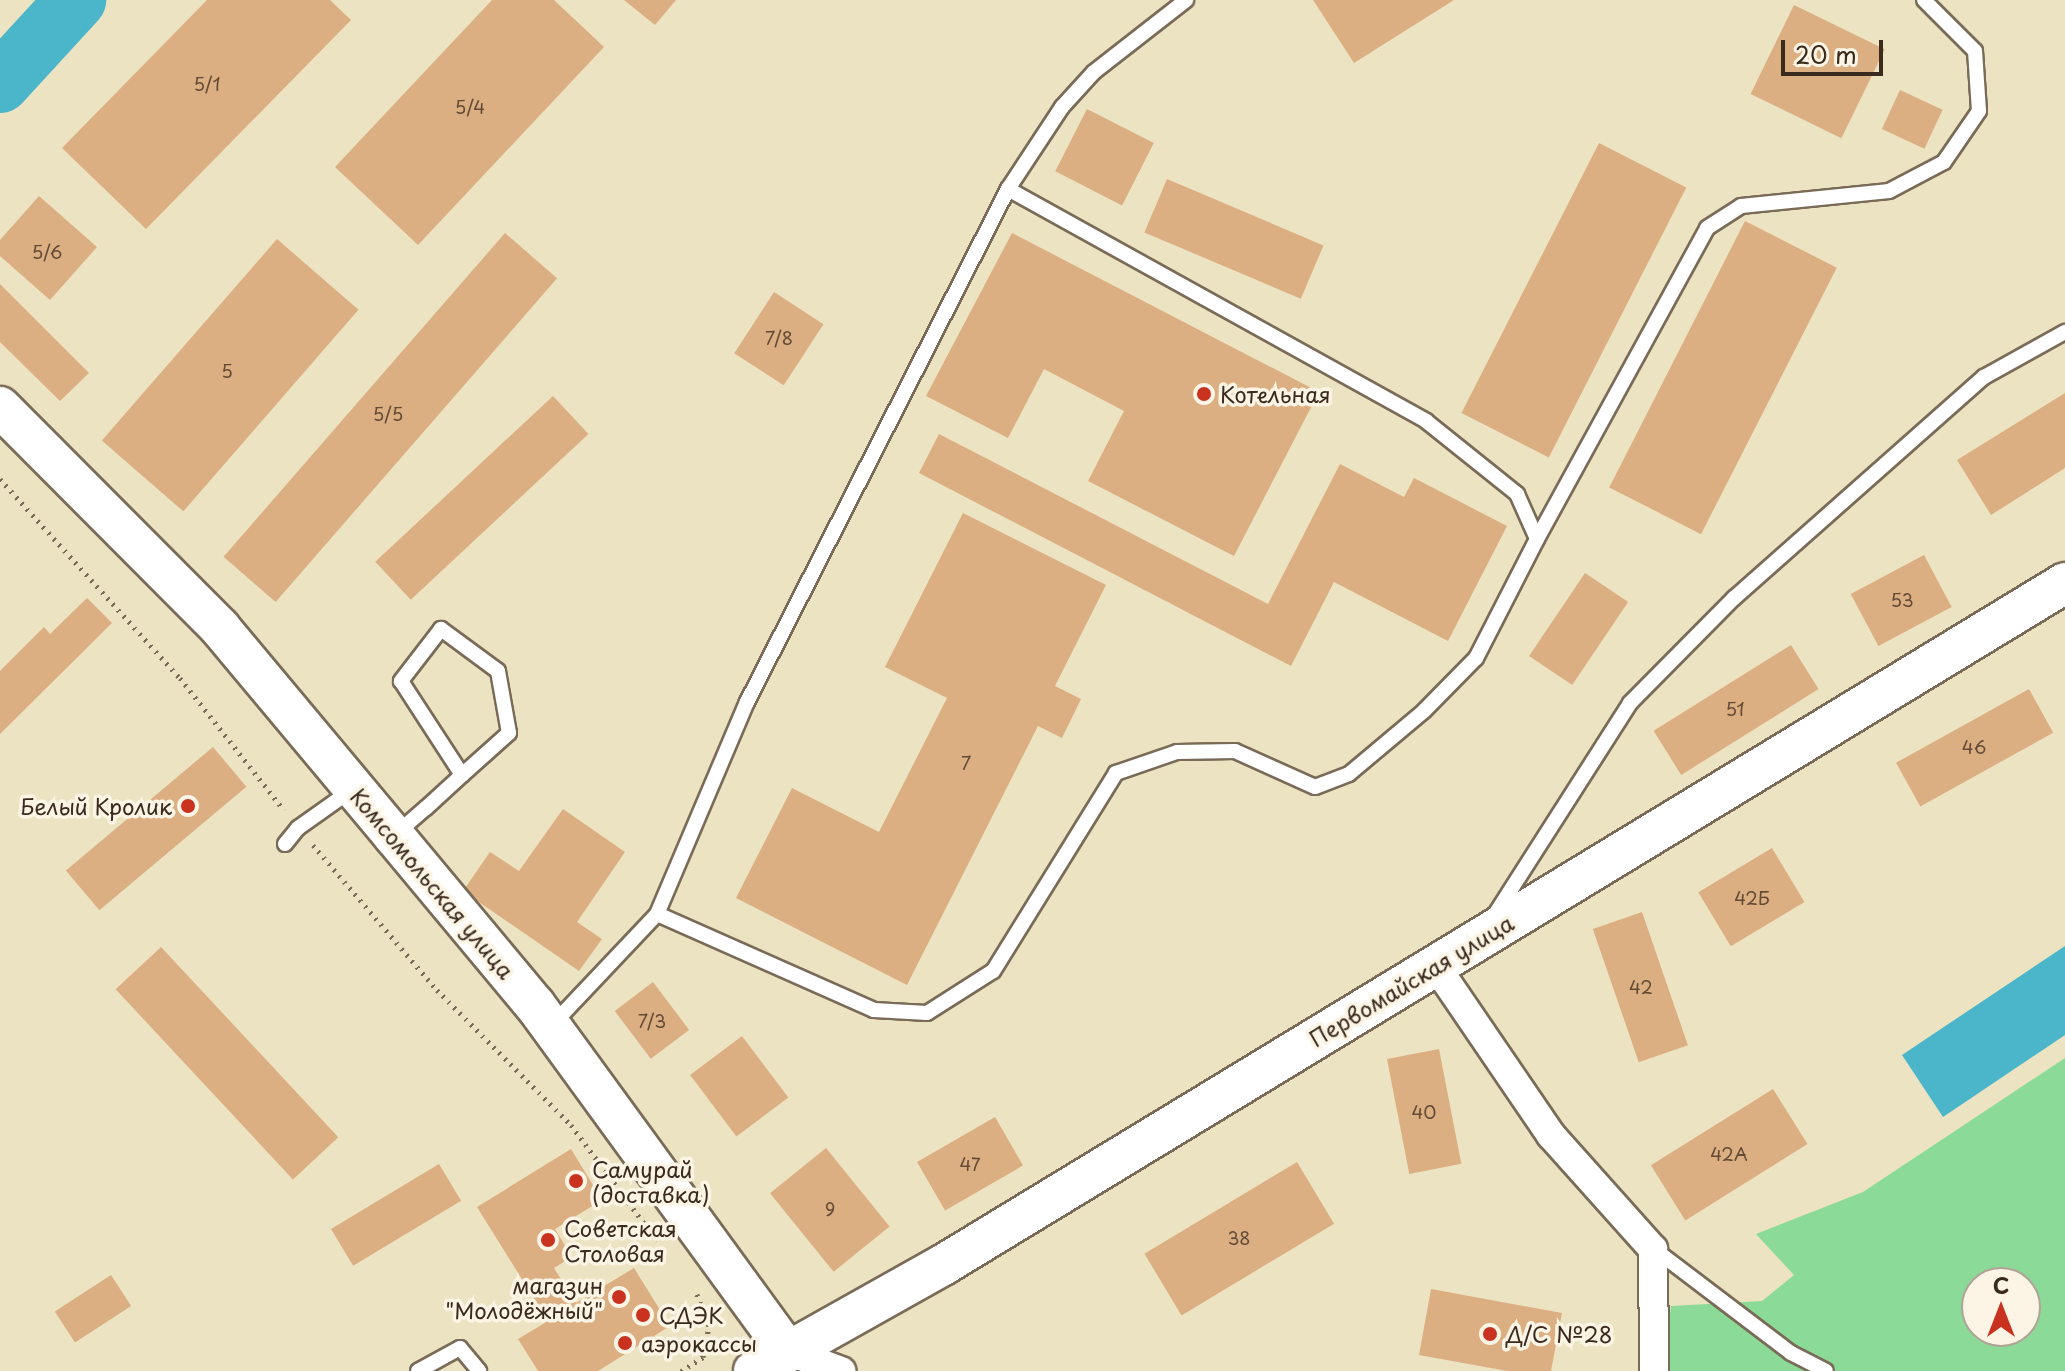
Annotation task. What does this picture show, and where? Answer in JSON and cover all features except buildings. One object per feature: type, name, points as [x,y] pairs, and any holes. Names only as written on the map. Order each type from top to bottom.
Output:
[{"type":"street","name":"Комсомольская улица","points":[[0,407],[220,628],[551,1026],[770,1361]]},
{"type":"street","name":"Первомайская улица","points":[[770,1361],[943,1265],[2065,583]]},
{"type":"street","points":[[1435,965],[1551,1135],[1653,1249],[1654,1371]]},
{"type":"street","points":[[770,1361],[841,1371]]},
{"type":"lane","points":[[551,1026],[657,914],[747,702],[1008,189],[1062,107],[1094,72],[1186,0]]},
{"type":"lane","points":[[657,914],[874,1010],[927,1013],[993,971],[1116,773],[1177,752],[1235,751],[1315,787],[1349,774],[1424,711],[1476,658],[1537,539],[1707,228],[1741,206],[1889,191],[1944,162],[1979,111],[1975,51],[1924,0]]},
{"type":"lane","points":[[1008,189],[1426,421],[1517,494],[1537,539]]},
{"type":"lane","points":[[1487,934],[1498,904],[1630,703],[1734,598],[1984,377],[2065,332]]},
{"type":"lane","points":[[394,836],[509,733],[498,671],[441,629],[401,681],[462,775]]},
{"type":"lane","points":[[285,844],[298,828],[354,788]]},
{"type":"lane","points":[[1653,1249],[1791,1353],[1826,1371]]},
{"type":"lane","points":[[418,1371],[460,1348],[479,1371]]},
{"type":"path","points":[[0,479],[180,678],[298,828],[437,990],[571,1125],[662,1248]]},
{"type":"path","points":[[681,1371],[703,1357],[709,1326],[689,1284]]},
{"type":"green space","points":[[2065,1058],[2065,1371],[1663,1371],[1671,1306],[1762,1301],[1794,1275],[1756,1234],[1863,1192]]},
{"type":"water","points":[[2065,946],[2065,1035],[1943,1117],[1902,1055]]},
{"type":"waterway","points":[[0,83],[76,0]]},
{"type":"place","name":"Котельная","points":[[1204,394]]},
{"type":"place","name":"Белый Кролик","points":[[188,806]]},
{"type":"place","name":"Самурай (доставка)","points":[[576,1181]]},
{"type":"place","name":"Советская Столовая","points":[[548,1240]]},
{"type":"place","name":"магазин \"Молодёжный\"","points":[[619,1297]]},
{"type":"place","name":"СДЭК","points":[[643,1315]]},
{"type":"place","name":"Д/С №28","points":[[1490,1334]]},
{"type":"place","name":"аэрокассы","points":[[625,1343]]}]
